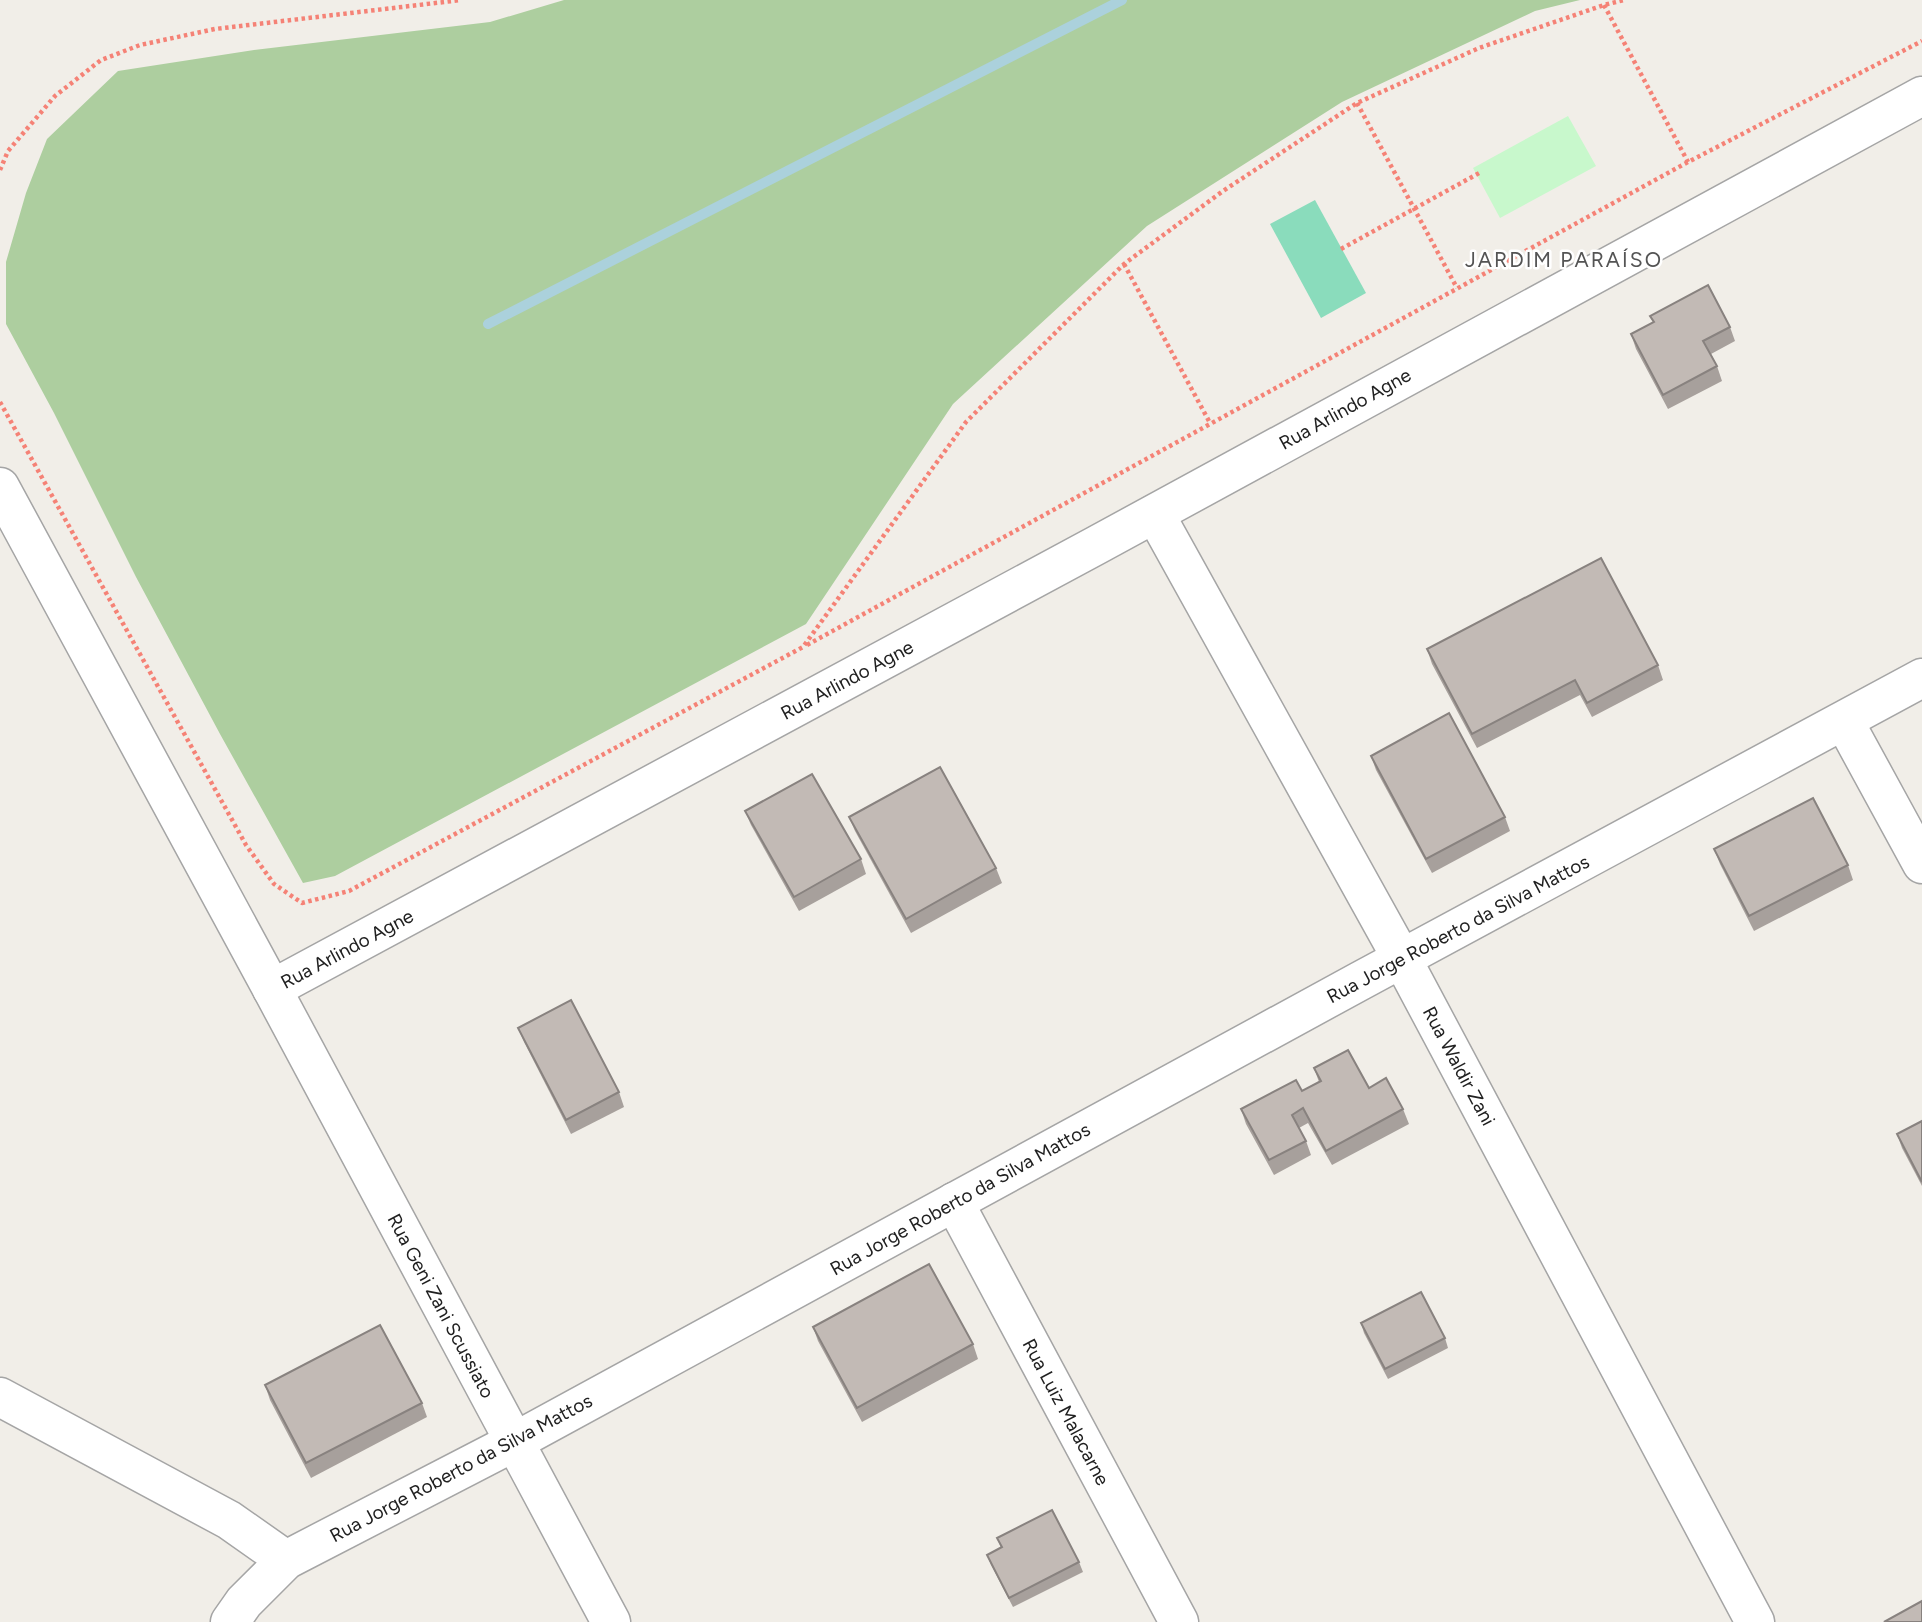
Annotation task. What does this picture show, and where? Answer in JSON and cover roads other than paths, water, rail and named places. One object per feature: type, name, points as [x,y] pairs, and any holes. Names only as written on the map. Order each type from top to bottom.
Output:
[{"type":"street","name":"Rua Arlindo Agne","points":[[0,488],[272,989],[1155,514],[1922,96]]},
{"type":"street","name":"Rua Waldir Zani","points":[[1155,514],[1402,959],[1755,1622]]},
{"type":"street","name":"Rua Jorge Roberto da Silva Mattos","points":[[230,1622],[244,1602],[286,1560],[514,1442],[1922,678]]},
{"type":"street","points":[[1844,720],[1922,864]]},
{"type":"street","name":"Rua Geni Zani Scussiato","points":[[272,989],[611,1622]]},
{"type":"street","name":"Rua Luiz Malacarne","points":[[954,1202],[1179,1622]]},
{"type":"street","points":[[0,1397],[229,1520],[286,1560]]},
{"type":"waterway","points":[[488,324],[1122,0]]},
{"type":"district","name":"JARDIM PARAÍSO","points":[[1564,259]]}]
